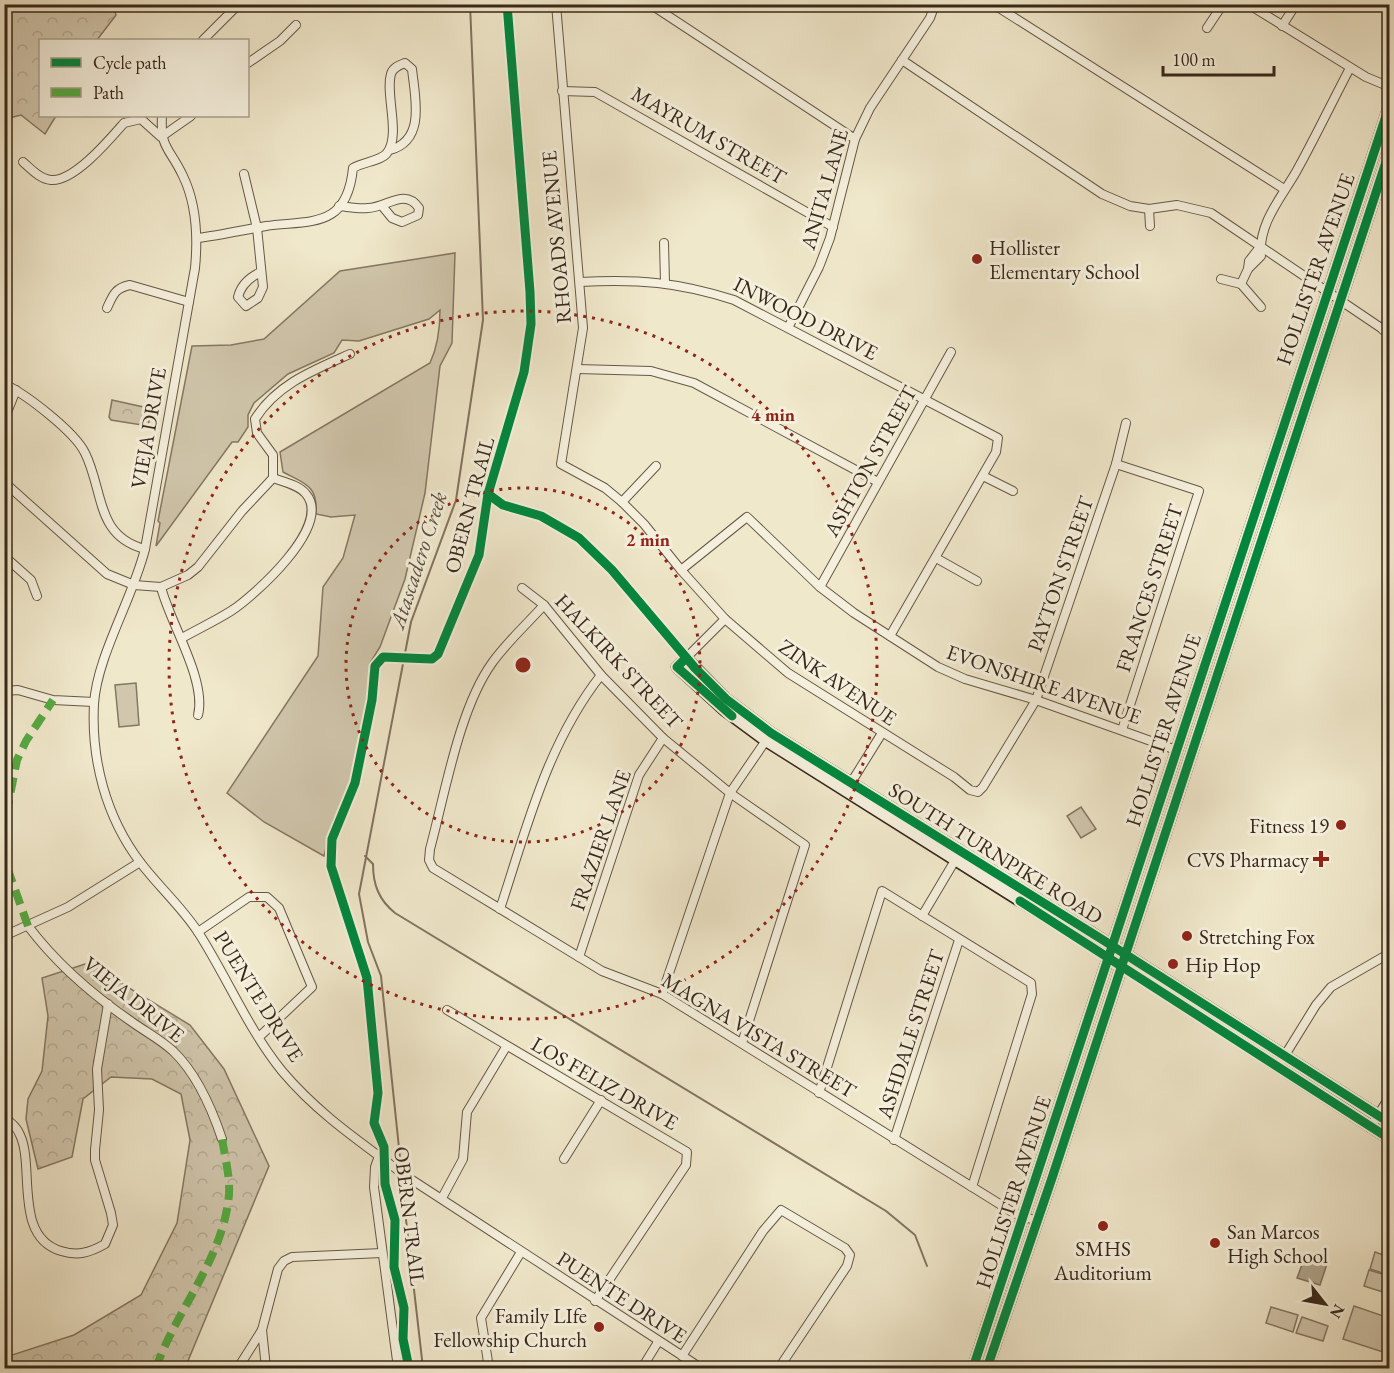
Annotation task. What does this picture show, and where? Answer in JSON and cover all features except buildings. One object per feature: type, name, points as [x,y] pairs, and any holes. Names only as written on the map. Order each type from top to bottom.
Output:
[{"type":"main road","name":"HOLLISTER AVENUE","points":[[973,1368],[1389,104]]},
{"type":"main road","name":"HOLLISTER AVENUE","points":[[987,1368],[1389,150]]},
{"type":"main road","name":"SOUTH TURNPIKE ROAD","points":[[686,658],[677,667],[724,710],[1111,952],[1125,955],[1389,1123]]},
{"type":"main road","name":"SOUTH TURNPIKE ROAD","points":[[1111,952],[1121,966],[1389,1139]]},
{"type":"street","points":[[204,39],[239,4]]},
{"type":"street","name":"RHOADS AVENUE","points":[[556,4],[583,328],[571,413],[563,438],[561,464]]},
{"type":"street","points":[[650,4],[855,139]]},
{"type":"street","name":"ANITA LANE","points":[[789,326],[819,267],[833,227],[855,139],[870,108],[935,4]]},
{"type":"street","points":[[993,4],[1284,189]]},
{"type":"street","points":[[1207,28],[1223,4]]},
{"type":"street","points":[[1248,4],[1350,68],[1389,87]]},
{"type":"street","points":[[1282,26],[1296,4]]},
{"type":"street","points":[[249,62],[280,41],[296,25]]},
{"type":"street","points":[[902,60],[1102,194],[1118,202],[1149,209],[1177,205],[1196,207],[1211,213],[1386,332],[1389,321]]},
{"type":"street","points":[[198,238],[257,228],[312,223],[328,216],[339,206],[350,183],[353,168],[385,156],[390,150],[391,74],[405,63],[412,69],[416,112],[414,129],[410,138],[398,148],[390,150]]},
{"type":"street","points":[[1240,284],[1248,269],[1249,261],[1260,247],[1272,210],[1294,174],[1350,68]]},
{"type":"street","name":"MAYRUM STREET","points":[[562,91],[585,90],[601,95],[833,227]]},
{"type":"street","points":[[161,137],[162,117]]},
{"type":"street","points":[[161,137],[190,117]]},
{"type":"street","points":[[23,162],[49,180],[59,180],[69,176],[115,136],[124,123],[132,119],[141,119],[161,137]]},
{"type":"street","name":"VIEJA DRIVE","points":[[95,747],[94,702],[105,658],[134,585],[145,549],[189,302],[198,238],[194,210],[184,176],[161,137]]},
{"type":"street","points":[[244,174],[257,228],[261,272]]},
{"type":"street","points":[[339,206],[366,209],[383,207]]},
{"type":"street","points":[[1149,209],[1149,226]]},
{"type":"street","points":[[664,243],[665,282]]},
{"type":"street","points":[[1221,279],[1240,284],[1261,307]]},
{"type":"street","name":"INWOOD DRIVE","points":[[580,282],[665,282],[697,288],[734,300],[789,326],[999,439]]},
{"type":"street","points":[[107,308],[114,292],[130,285],[189,302]]},
{"type":"street","name":"ASHTON STREET","points":[[820,587],[951,352]]},
{"type":"street","points":[[4,482],[90,562],[107,574],[134,585],[160,587],[188,575],[198,567],[249,502],[273,478],[273,455],[257,434],[255,418],[261,410],[294,380],[350,354]]},
{"type":"street","points":[[577,369],[651,371],[694,383],[878,482]]},
{"type":"street","points":[[4,384],[37,404],[82,448],[112,531],[124,542],[145,549]]},
{"type":"street","points":[[4,420],[16,390]]},
{"type":"street","name":"PAYTON STREET","points":[[978,792],[1036,700],[1116,464],[1126,423]]},
{"type":"street","points":[[890,636],[983,476],[996,452],[999,439],[1008,432]]},
{"type":"street","name":"ZINK AVENUE","points":[[561,464],[605,488],[622,501],[725,619],[788,673],[954,777],[970,790],[978,792]]},
{"type":"street","name":"FRANCES STREET","points":[[1116,464],[1199,491],[1122,730]]},
{"type":"street","points":[[622,501],[656,466]]},
{"type":"street","points":[[983,476],[1013,491]]},
{"type":"street","points":[[182,638],[232,610],[251,596],[271,577],[304,535],[311,509],[308,496],[300,489],[273,478]]},
{"type":"street","name":"EVONSHIRE AVENUE","points":[[681,570],[747,514],[820,587],[938,667],[965,679],[1036,700],[1176,750]]},
{"type":"street","points":[[4,555],[31,580],[37,596]]},
{"type":"street","points":[[936,558],[977,582]]},
{"type":"street","points":[[160,587],[182,638],[201,706],[198,715]]},
{"type":"street","name":"HALKIRK STREET","points":[[522,588],[544,605],[601,675],[663,738],[730,793],[805,844],[742,1043]]},
{"type":"street","name":"MAGNA VISTA STREET","points":[[544,605],[491,663],[479,686],[460,739],[430,849],[430,864],[438,872],[602,971],[662,994],[894,1140],[1024,1217],[1037,1221]]},
{"type":"street","points":[[686,658],[725,619]]},
{"type":"street","points":[[500,909],[547,767],[563,730],[601,675]]},
{"type":"street","points":[[4,691],[18,690],[53,700],[94,702]]},
{"type":"street","points":[[848,788],[882,733]]},
{"type":"street","points":[[662,994],[730,793],[768,737]]},
{"type":"street","name":"FRAZIER LANE","points":[[579,957],[639,776],[663,738]]},
{"type":"street","name":"PUENTE DRIVE","points":[[95,747],[111,811],[140,862],[198,932],[259,1037],[282,1071],[322,1113],[406,1176],[701,1368]]},
{"type":"street","points":[[922,916],[958,856]]},
{"type":"street","points":[[4,936],[68,907],[140,862]]},
{"type":"street","points":[[819,1092],[882,891],[1031,983],[1032,989],[972,1187]]},
{"type":"street","points":[[198,932],[249,897],[267,897],[279,908],[312,987],[259,1037]]},
{"type":"street","name":"VIEJA DRIVE","points":[[28,926],[53,955],[108,1004],[163,1043],[187,1067],[215,1117],[222,1139]]},
{"type":"street","name":"ASHDALE STREET","points":[[894,1140],[959,940]]},
{"type":"street","points":[[1277,1068],[1316,1005],[1331,987],[1389,953]]},
{"type":"street","points":[[4,1118],[15,1126],[21,1137],[27,1196],[34,1222],[42,1238],[56,1250],[79,1254],[105,1244],[113,1225],[94,1150],[99,1110],[97,1069],[108,1004]]},
{"type":"street","name":"LOS FELIZ DRIVE","points":[[447,1010],[506,1047],[601,1100],[687,1152],[686,1166],[596,1301]]},
{"type":"street","points":[[442,1198],[464,1159],[467,1112],[506,1047]]},
{"type":"street","points":[[1371,1128],[1389,1096]]},
{"type":"street","points":[[564,1159],[601,1100]]},
{"type":"street","points":[[379,1156],[375,1167],[374,1187],[398,1368]]},
{"type":"street","points":[[688,1159],[697,1156]]},
{"type":"street","points":[[682,1356],[780,1207],[852,1254],[847,1266],[779,1368]]},
{"type":"street","points":[[489,1368],[481,1318],[521,1252]]},
{"type":"street","points":[[238,1368],[262,1330],[278,1269],[284,1261],[292,1257],[382,1253]]},
{"type":"street","points":[[262,1330],[266,1368]]},
{"type":"street","points":[[642,1368],[658,1341]]},
{"type":"green space","points":[[5,4],[113,5],[116,15],[98,39],[39,39],[39,117],[55,117],[45,134],[21,115],[5,119]]},
{"type":"green space","points":[[455,253],[452,343],[440,366],[425,493],[405,579],[380,647],[370,663],[370,690],[347,795],[334,819],[324,856],[264,822],[227,793],[318,656],[323,587],[343,558],[355,515],[331,517],[316,514],[315,497],[312,491],[304,483],[283,472],[280,452],[430,363],[438,337],[440,310],[429,319],[359,341],[342,340],[334,353],[288,374],[254,403],[248,415],[248,427],[238,442],[232,442],[156,546],[160,523],[158,521],[192,346],[231,345],[264,339],[340,271]]},
{"type":"green space","points":[[112,400],[148,408],[151,412],[148,426],[111,420],[109,417]]},
{"type":"green space","points":[[136,683],[139,725],[119,727],[115,685]]},
{"type":"green space","points":[[1081,807],[1096,829],[1081,838],[1067,816]]},
{"type":"green space","points":[[88,963],[190,1025],[224,1069],[269,1166],[185,1368],[5,1368],[12,1355],[74,1335],[141,1295],[177,1223],[190,1140],[181,1094],[152,1079],[111,1077],[83,1099],[72,1157],[38,1169],[26,1119],[28,1099],[42,1071],[48,1016],[42,978]]},
{"type":"green space","points":[[1375,1252],[1389,1257],[1389,1275],[1370,1269]]},
{"type":"green space","points":[[1369,1270],[1389,1276],[1389,1294],[1364,1286]]},
{"type":"green space","points":[[1354,1306],[1389,1318],[1389,1354],[1343,1339]]},
{"type":"green space","points":[[1271,1307],[1298,1315],[1293,1332],[1266,1323]]},
{"type":"green space","points":[[1302,1317],[1328,1326],[1323,1341],[1296,1333]]},
{"type":"shaded area","points":[[1306,1254],[1328,1261],[1320,1285],[1297,1278]]},
{"type":"waterway","name":"Atascadero Creek","points":[[401,1167],[381,976],[368,942],[359,894],[411,622],[456,500],[483,320],[470,4]]},
{"type":"waterway","points":[[365,856],[373,864],[374,879],[381,897],[395,913],[886,1211],[915,1235],[927,1266]]},
{"type":"waterway","name":"Atascadero Creek","points":[[401,1176],[423,1368]]},
{"type":"marked path","points":[[28,926],[8,870],[5,820],[17,760],[26,741],[53,700]]},
{"type":"marked path","points":[[156,1368],[175,1325],[209,1262],[225,1217],[229,1187],[222,1139]]},
{"type":"cycle path","name":"OBERN TRAIL","points":[[409,1368],[403,1339],[404,1308],[394,1267],[395,1220],[385,1184],[384,1147],[374,1123],[378,1093],[367,978],[331,866],[332,839],[355,783],[372,700],[375,666],[383,657],[432,659],[438,654],[479,555],[488,494],[524,372],[531,324],[530,292],[507,4]]},
{"type":"cycle path","points":[[973,1368],[1390,104]]},
{"type":"cycle path","points":[[987,1368],[1052,1178],[1390,150]]},
{"type":"cycle path","name":"OBERN TRAIL","points":[[488,494],[503,505],[541,516],[579,538],[612,570],[695,668],[726,699],[771,733],[1103,940],[1390,1123]]},
{"type":"cycle path","points":[[686,658],[677,667],[732,716]]},
{"type":"cycle path","points":[[1020,901],[1390,1139]]},
{"type":"place","name":"Hollister Elementary School","points":[[977,259]]},
{"type":"place","name":"Fitness 19","points":[[1341,825]]},
{"type":"place","name":"CVS Pharmacy","points":[[1321,859]]},
{"type":"place","name":"Stretching Fox","points":[[1187,936]]},
{"type":"place","name":"Hip Hop","points":[[1173,964]]},
{"type":"place","name":"SMHS Auditorium","points":[[1103,1226]]},
{"type":"place","name":"San Marcos High School","points":[[1215,1243]]},
{"type":"place","name":"Family LIfe Fellowship Church","points":[[599,1327]]}]
